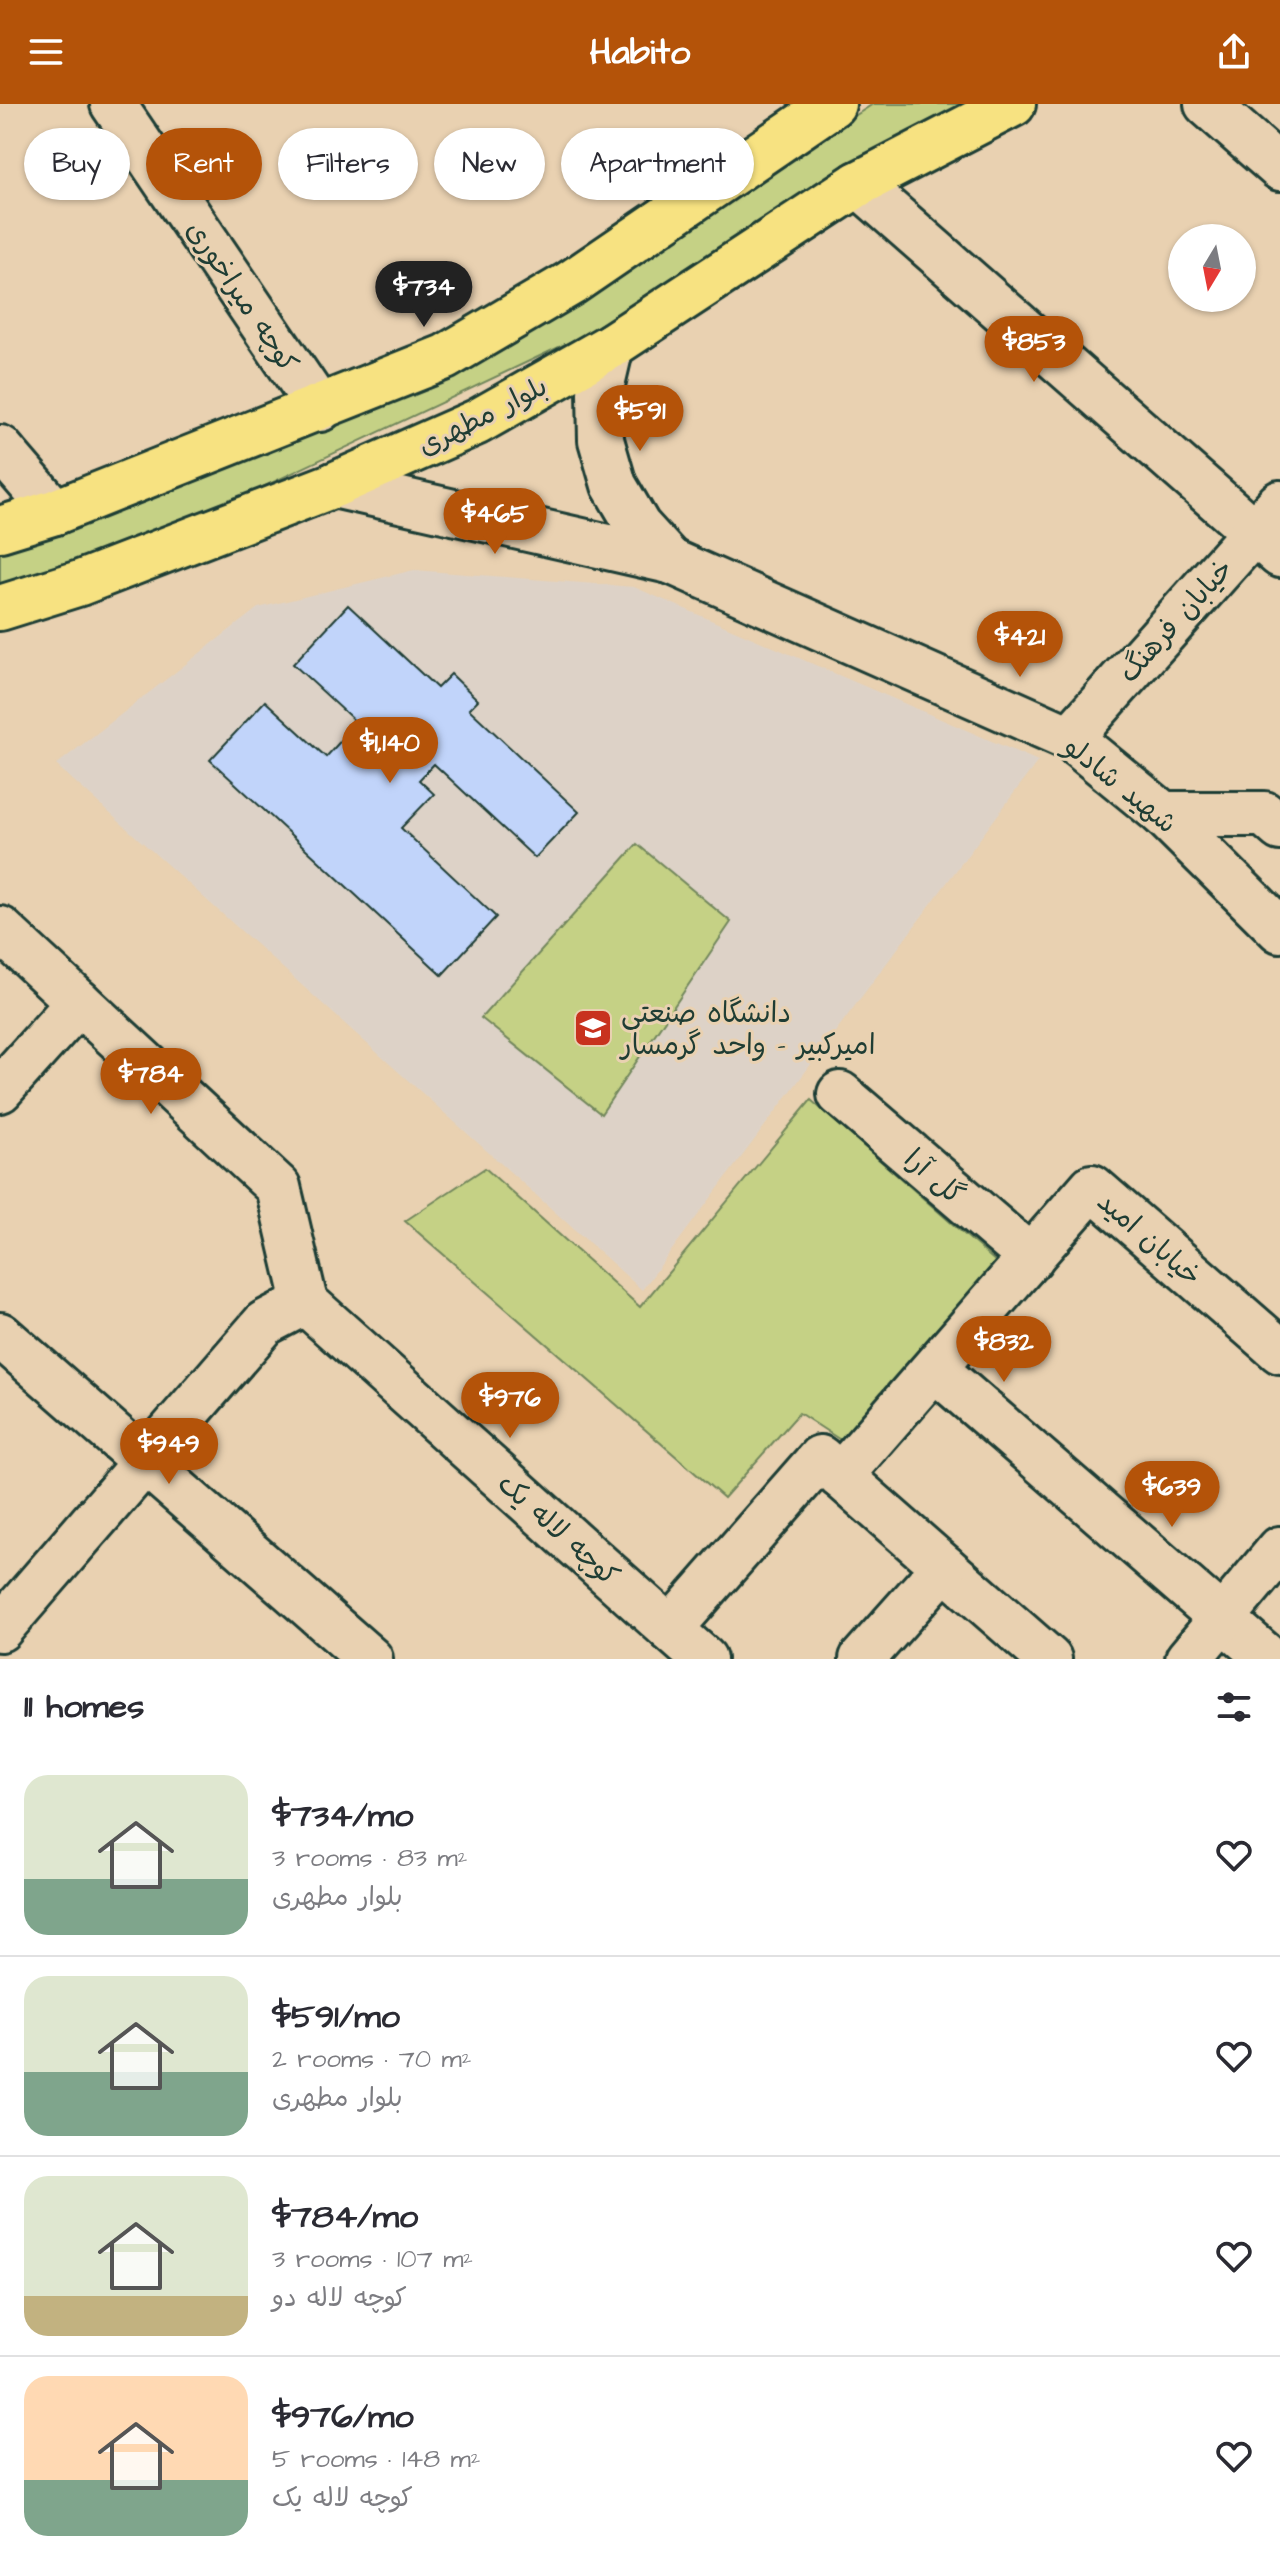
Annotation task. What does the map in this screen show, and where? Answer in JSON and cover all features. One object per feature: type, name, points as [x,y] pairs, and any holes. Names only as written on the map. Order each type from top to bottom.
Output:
[{"type":"main road","points":[[0,529],[55,512],[445,357],[571,283],[833,104]]},
{"type":"main road","name":"بلوار مطهری","points":[[0,608],[80,583],[334,485],[477,422],[611,346],[858,184],[1013,104]]},
{"type":"street","name":"کوچه میراخوری","points":[[113,104],[320,409]]},
{"type":"street","points":[[1207,104],[1280,168]]},
{"type":"street","points":[[858,184],[1271,530]]},
{"type":"street","points":[[611,346],[600,393],[601,440],[614,485],[638,526],[670,561]]},
{"type":"street","points":[[0,448],[55,512]]},
{"type":"street","points":[[334,485],[670,561]]},
{"type":"street","name":"خیابان فرهنگ","points":[[1070,738],[1271,530]]},
{"type":"street","name":"شهید شادلو","points":[[670,561],[1070,738],[1163,814],[1280,930]]},
{"type":"street","points":[[1163,814],[1264,814],[1280,828]]},
{"type":"street","points":[[0,929],[278,1187],[305,1302],[265,1323],[0,1629]]},
{"type":"street","points":[[0,1090],[79,1002]]},
{"type":"street","name":"گل آرا","points":[[840,1094],[1031,1258]]},
{"type":"street","name":"خیابان امید","points":[[840,1476],[1092,1187],[1280,1351]]},
{"type":"street","name":"کوچه لاله یک","points":[[305,1302],[704,1659]]},
{"type":"street","points":[[0,1335],[365,1657]]},
{"type":"street","points":[[935,1369],[1269,1659]]},
{"type":"street","points":[[670,1629],[820,1458],[1049,1659]]},
{"type":"street","points":[[1188,1659],[1280,1549]]},
{"type":"street","points":[[862,1659],[944,1567]]},
{"type":"shaded area","name":"دانشگاه صنعتی امیرکبیر - واحد گرمسار","points":[[414,570],[634,587],[1038,761],[642,1290],[56,765],[258,608]]},
{"type":"green space","points":[[873,104],[992,104],[576,339],[201,516],[0,587],[0,543],[631,262],[726,200],[754,200],[754,182]]},
{"type":"green space","points":[[637,844],[731,922],[601,1114],[481,1018]]},
{"type":"green space","points":[[811,1100],[996,1262],[845,1443],[799,1413],[724,1498],[405,1221],[485,1168],[640,1307]]},
{"type":"building","points":[[348,605],[437,688],[451,674],[478,700],[469,709],[579,812],[535,858],[434,764],[419,780],[434,794],[401,828],[496,917],[442,975],[210,760],[265,701],[326,757],[357,723],[293,664]]},
{"type":"place","name":"دانشگاه صنعتی امیرکبیر - واحد گرمسار","points":[[593,1028]]}]
